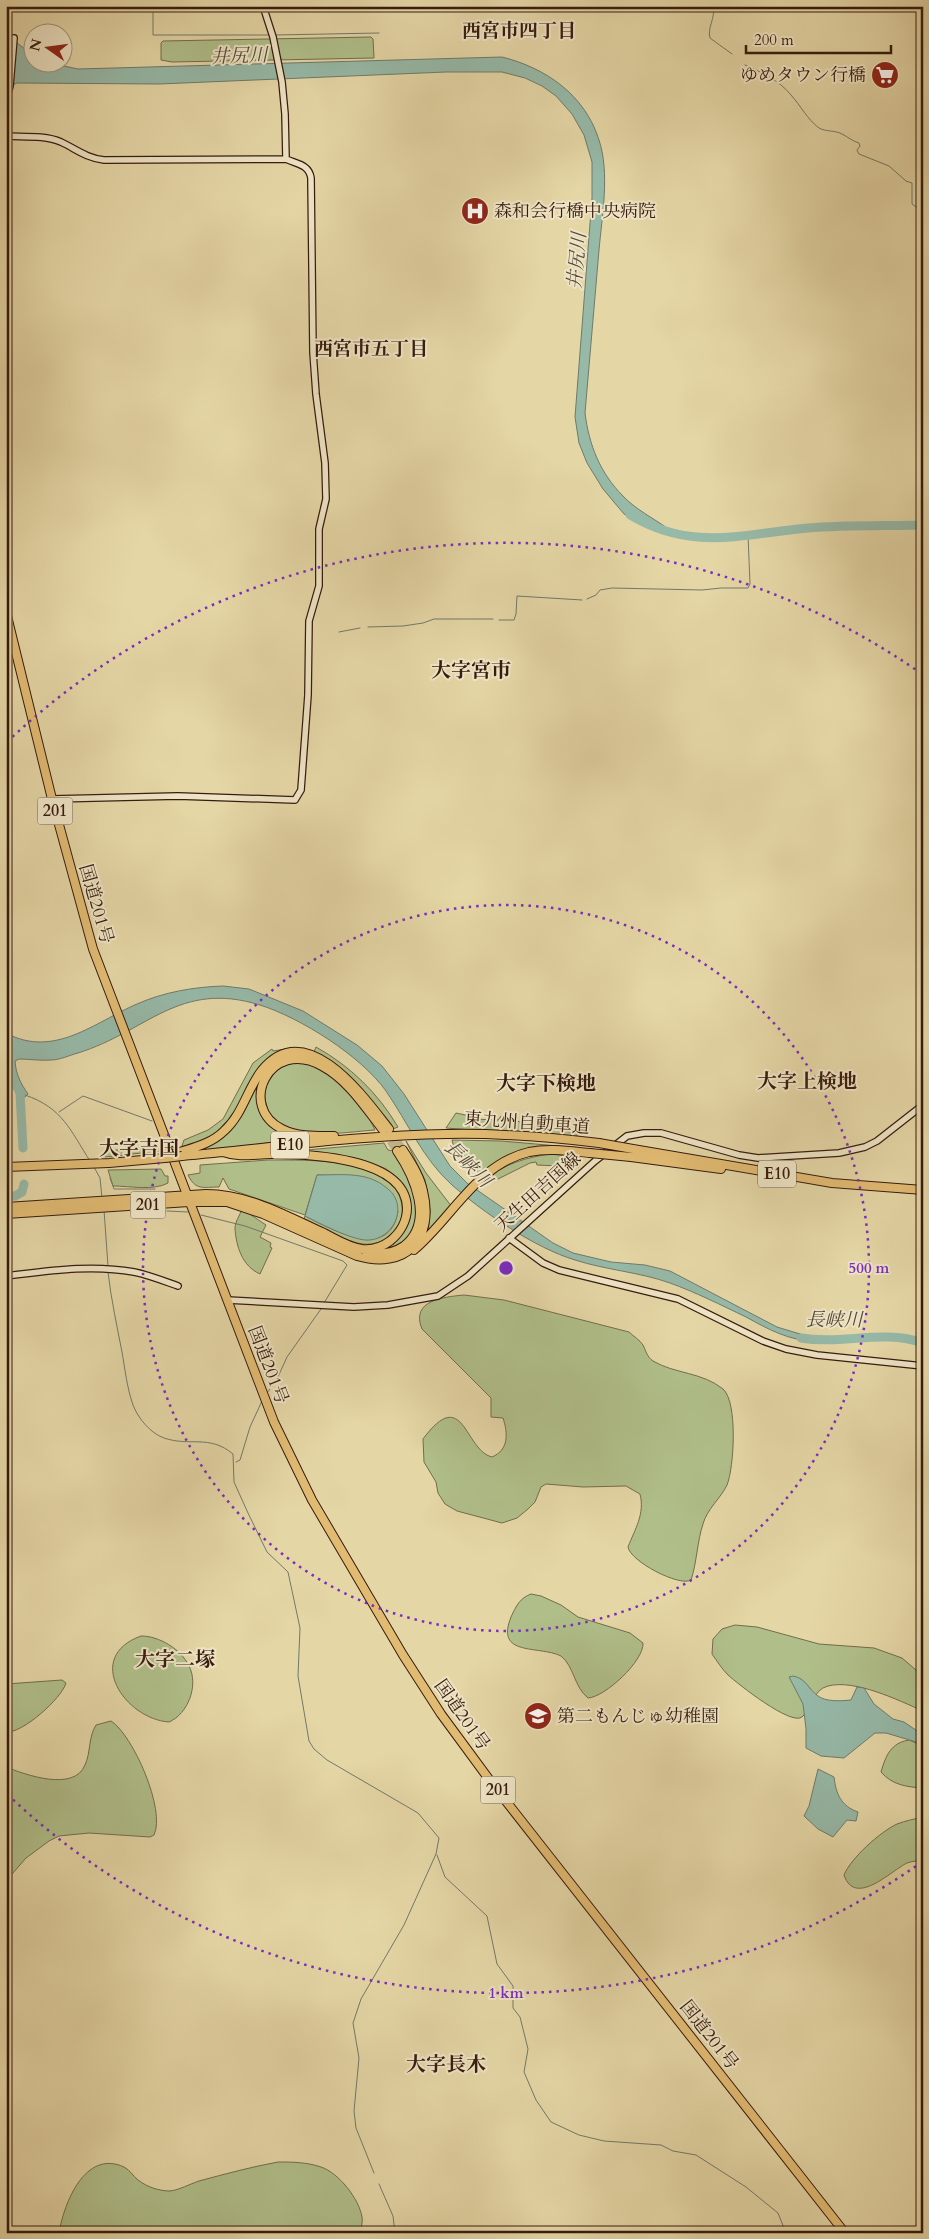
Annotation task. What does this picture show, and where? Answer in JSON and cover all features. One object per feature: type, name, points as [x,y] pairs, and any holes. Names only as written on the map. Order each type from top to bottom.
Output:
[{"type":"highway","name":"国道201号","points":[[6,612],[86,927],[124,1035],[274,1422],[290,1457],[403,1655],[442,1714],[494,1786],[845,2233]]},
{"type":"highway","points":[[181,1154],[202,1145],[224,1132],[238,1115],[263,1070],[271,1062],[287,1054],[315,1056],[334,1067],[353,1084],[386,1130],[349,1088],[322,1066],[311,1061],[295,1059],[280,1063],[267,1075],[261,1088],[261,1102],[265,1114],[275,1125],[288,1132],[310,1136],[374,1137]]},
{"type":"highway","name":"東九州自動車道","points":[[6,1167],[77,1165],[374,1137],[449,1134],[526,1136],[599,1143],[797,1178],[855,1186],[923,1190]]},
{"type":"highway","points":[[188,1199],[218,1194],[239,1197],[351,1246],[376,1254],[390,1253],[408,1242],[417,1227],[420,1208],[415,1185],[400,1150],[412,1164],[423,1191],[425,1219],[416,1242],[396,1258]]},
{"type":"highway","points":[[188,1199],[237,1204],[357,1256],[382,1261],[396,1258],[414,1250],[482,1178],[498,1165],[528,1153],[551,1150],[590,1152],[797,1178]]},
{"type":"highway","points":[[223,1152],[235,1157],[288,1155],[349,1161],[378,1170],[395,1181],[401,1188],[407,1205],[407,1215],[400,1230],[392,1240],[376,1248],[362,1249],[351,1246]]},
{"type":"highway","name":"201","points":[[6,1214],[108,1204],[188,1199]]},
{"type":"highway","name":"201","points":[[6,1207],[98,1205]]},
{"type":"street","points":[[263,6],[273,38],[282,82],[286,159]]},
{"type":"street","points":[[6,99],[10,86],[14,38]]},
{"type":"street","points":[[6,136],[50,139],[60,142],[83,155],[104,160],[286,159],[305,167],[310,173],[311,178],[313,345],[316,394],[326,477],[326,499],[320,529],[319,586],[309,621],[308,695],[301,790],[295,800],[186,796],[52,799]]},
{"type":"street","name":"天生田吉国線","points":[[227,1300],[354,1307],[388,1305],[438,1296],[468,1276],[595,1161],[627,1136],[661,1133],[739,1155],[758,1158],[839,1153],[865,1147],[877,1141],[923,1105]]},
{"type":"street","points":[[509,1238],[543,1263],[559,1270],[678,1300],[763,1341],[786,1349],[817,1355],[923,1366]]},
{"type":"street","points":[[6,1276],[76,1268],[101,1269],[135,1272],[178,1286]]},
{"type":"green space","points":[[371,37],[373,39],[374,58],[172,62],[161,60],[161,43],[163,41]]},
{"type":"green space","points":[[316,1047],[328,1054],[362,1081],[382,1103],[398,1127],[393,1129],[348,1075],[314,1052]]},
{"type":"green space","points":[[292,1048],[274,1055],[256,1072],[229,1123],[216,1134],[190,1146],[182,1146],[184,1140],[208,1130],[223,1119],[253,1063],[272,1049],[273,1051]]},
{"type":"green space","points":[[293,1062],[319,1068],[342,1085],[361,1107],[375,1130],[316,1134],[287,1128],[276,1121],[268,1110],[266,1103],[266,1086],[275,1073]]},
{"type":"green space","points":[[256,1086],[257,1104],[260,1113],[268,1124],[286,1135],[299,1139],[203,1151],[203,1148],[222,1137],[236,1123],[247,1106]]},
{"type":"green space","points":[[456,1113],[470,1116],[472,1119],[498,1120],[501,1116],[530,1125],[530,1128],[539,1128],[543,1125],[577,1134],[577,1138],[446,1128]]},
{"type":"green space","points":[[452,1140],[501,1141],[570,1147],[531,1149],[481,1175],[459,1155]]},
{"type":"green space","points":[[406,1141],[426,1173],[452,1207],[428,1234],[430,1210],[425,1180]]},
{"type":"green space","points":[[384,1143],[388,1150],[394,1151],[405,1171],[414,1194],[416,1206],[413,1228],[407,1238],[396,1247],[390,1248],[387,1248],[405,1228],[410,1210],[407,1193],[395,1176],[386,1169],[368,1163],[295,1153],[295,1151]]},
{"type":"green space","points":[[159,1146],[160,1151],[105,1157],[107,1151]]},
{"type":"green space","points":[[550,1154],[579,1157],[579,1167],[537,1165],[536,1162],[530,1163],[490,1183],[487,1180],[493,1174],[508,1166],[525,1159]]},
{"type":"green space","points":[[268,1160],[310,1160],[338,1163],[351,1165],[377,1174],[390,1183],[398,1194],[402,1206],[402,1218],[397,1229],[389,1237],[378,1243],[363,1244],[341,1237],[304,1219],[305,1216],[330,1228],[359,1238],[372,1239],[384,1235],[393,1226],[398,1211],[356,1176],[317,1175],[305,1215],[229,1189],[223,1178],[219,1187],[201,1187],[194,1184],[188,1175],[200,1173],[200,1165]]},
{"type":"green space","points":[[161,1169],[165,1176],[168,1176],[168,1183],[156,1187],[113,1186],[108,1170]]},
{"type":"green space","points":[[242,1209],[266,1225],[260,1237],[271,1243],[270,1247],[272,1248],[260,1274],[244,1261],[237,1242],[235,1228]]},
{"type":"green space","points":[[464,1295],[504,1300],[629,1332],[642,1343],[648,1356],[653,1361],[706,1379],[723,1389],[728,1396],[733,1421],[733,1451],[729,1477],[727,1485],[705,1519],[691,1580],[676,1580],[666,1576],[646,1565],[631,1553],[628,1547],[640,1515],[641,1501],[640,1494],[626,1486],[583,1487],[546,1484],[541,1487],[535,1502],[528,1509],[517,1518],[502,1523],[457,1511],[445,1504],[438,1493],[436,1482],[424,1462],[423,1439],[437,1424],[447,1418],[455,1419],[462,1425],[475,1444],[492,1457],[502,1450],[506,1440],[503,1418],[491,1417],[491,1398],[422,1329],[420,1319],[421,1312],[425,1306],[439,1299]]},
{"type":"green space","points":[[531,1594],[541,1596],[561,1605],[578,1617],[630,1633],[643,1643],[642,1650],[631,1668],[604,1692],[588,1698],[580,1688],[569,1665],[561,1656],[514,1644],[509,1638],[508,1630],[511,1617],[521,1600]]},
{"type":"green space","points":[[735,1625],[757,1627],[819,1644],[874,1648],[902,1658],[923,1676],[923,1711],[901,1701],[851,1685],[823,1688],[816,1695],[802,1717],[796,1718],[776,1710],[728,1675],[712,1654],[713,1639],[722,1629]]},
{"type":"green space","points":[[141,1636],[155,1638],[175,1649],[181,1654],[192,1674],[193,1682],[190,1698],[182,1713],[169,1722],[153,1718],[138,1710],[126,1699],[117,1686],[113,1672],[115,1658],[124,1646]]},
{"type":"green space","points":[[62,1680],[66,1683],[63,1689],[41,1714],[22,1727],[6,1732],[6,1684]]},
{"type":"green space","points":[[111,1721],[129,1741],[145,1774],[155,1809],[156,1823],[154,1835],[150,1837],[89,1833],[59,1836],[26,1858],[6,1881],[6,1767],[37,1777],[60,1780],[71,1778],[79,1773],[85,1765],[93,1730],[96,1725]]},
{"type":"green space","points":[[909,1740],[923,1746],[923,1788],[895,1783],[881,1772],[890,1751],[898,1744]]},
{"type":"green space","points":[[923,1817],[923,1860],[907,1863],[865,1888],[856,1888],[849,1884],[844,1875],[853,1861],[867,1846],[897,1824]]},
{"type":"green space","points":[[278,2162],[315,2165],[335,2175],[357,2202],[362,2219],[360,2233],[59,2233],[71,2194],[88,2172],[98,2166],[110,2163],[124,2167],[145,2185],[170,2191],[209,2178]]},
{"type":"shaded area","points":[[6,6],[8,6],[11,34],[22,47],[22,72],[72,72],[72,68],[502,57],[534,68],[548,76],[574,97],[593,124],[599,140],[604,166],[603,209],[585,413],[589,436],[602,468],[615,487],[633,505],[667,528],[669,534],[624,514],[603,489],[587,463],[579,443],[575,417],[592,198],[592,162],[584,135],[572,114],[556,96],[542,86],[525,78],[502,72],[446,72],[159,84],[17,83],[6,88]]},
{"type":"shaded area","points":[[223,986],[249,989],[303,1011],[357,1045],[382,1066],[404,1094],[450,1166],[467,1183],[553,1243],[573,1253],[611,1262],[645,1265],[670,1271],[777,1327],[810,1337],[815,1341],[796,1339],[779,1334],[689,1290],[670,1283],[575,1260],[543,1247],[510,1228],[465,1196],[442,1175],[424,1152],[386,1091],[362,1065],[311,1029],[260,1005],[232,999],[207,999],[185,1003],[165,1011],[103,1044],[78,1053],[54,1060],[19,1059],[15,1061],[16,1071],[28,1094],[24,1098],[11,1085],[6,1069],[6,1033],[24,1040],[41,1042],[57,1040],[74,1035],[121,1011],[158,996],[190,989]]},
{"type":"shaded area","points":[[317,1175],[356,1175],[371,1179],[386,1187],[392,1192],[397,1201],[398,1209],[397,1216],[390,1230],[378,1238],[363,1240],[337,1231],[305,1216]]},
{"type":"shaded area","points":[[793,1676],[804,1681],[821,1698],[829,1700],[851,1700],[857,1687],[864,1688],[874,1704],[893,1719],[904,1722],[923,1735],[923,1744],[886,1733],[875,1733],[844,1758],[821,1756],[806,1748],[803,1704],[789,1677]]},
{"type":"shaded area","points":[[818,1769],[834,1777],[840,1799],[847,1806],[858,1812],[856,1821],[847,1820],[833,1837],[818,1829],[804,1816],[809,1806]]},
{"type":"waterway","points":[[153,6],[153,35],[271,35]]},
{"type":"waterway","points":[[713,6],[710,38],[732,54]]},
{"type":"waterway","points":[[275,35],[379,33]]},
{"type":"waterway","points":[[745,65],[781,85],[819,128],[839,133],[859,143],[860,146],[857,150],[859,154],[889,166],[906,181],[912,183],[912,204],[923,212]]},
{"type":"waterway","name":"井尻川","points":[[630,515],[653,526],[675,533],[696,537],[718,538],[822,527],[923,525]]},
{"type":"waterway","points":[[587,599],[596,595],[600,590],[612,588],[702,590],[748,588],[750,584],[748,535]]},
{"type":"waterway","points":[[499,620],[514,620],[517,596],[582,600]]},
{"type":"waterway","points":[[368,627],[403,626],[434,619],[493,619]]},
{"type":"waterway","points":[[339,632],[360,628]]},
{"type":"waterway","points":[[16,1085],[20,1093],[23,1148]]},
{"type":"waterway","points":[[25,1095],[38,1100],[57,1113],[71,1130],[90,1161]]},
{"type":"waterway","points":[[59,1112],[83,1096],[152,1121]]},
{"type":"waterway","points":[[94,1167],[100,1178],[102,1198]]},
{"type":"waterway","points":[[110,1178],[114,1189],[155,1189]]},
{"type":"waterway","points":[[6,1196],[15,1196],[22,1192],[24,1184]]},
{"type":"waterway","points":[[104,1210],[108,1266]]},
{"type":"waterway","points":[[167,1211],[188,1212]]},
{"type":"waterway","points":[[201,1215],[245,1226],[343,1261],[347,1265],[324,1303]]},
{"type":"waterway","points":[[108,1272],[128,1385],[133,1405],[138,1415],[145,1425],[159,1436],[173,1440],[216,1444],[233,1454],[234,1482],[248,1513],[267,1552],[288,1572],[300,1628],[298,1676],[309,1741],[314,1749],[327,1760],[418,1813],[439,1838],[436,1854],[404,1925],[361,1999],[353,2023],[359,2058],[354,2111],[356,2128],[374,2173]]},
{"type":"waterway","points":[[267,1393],[277,1379],[287,1357],[321,1309]]},
{"type":"waterway","name":"長峡川","points":[[801,1338],[832,1340],[893,1337],[923,1343]]},
{"type":"waterway","points":[[236,1462],[240,1460],[250,1427],[262,1401]]},
{"type":"waterway","points":[[437,1855],[445,1877],[487,1916],[497,1964],[513,1986],[513,2008],[520,2017],[528,2049],[524,2072],[536,2100],[551,2122],[579,2135],[604,2141],[661,2145],[673,2151],[696,2155],[746,2187],[778,2213],[786,2233]]},
{"type":"waterway","points":[[379,2184],[393,2216],[395,2233]]},
{"type":"tunnel","points":[[384,1131],[397,1151]]},
{"type":"tunnel","points":[[390,1131],[403,1150]]},
{"type":"place","name":"ゆめタウン行橋","points":[[885,75]]},
{"type":"place","name":"森和会行橋中央病院","points":[[475,211]]},
{"type":"place","name":"第二もんじゅ幼稚園","points":[[538,1716]]},
{"type":"district","name":"西宮市四丁目","points":[[519,31]]},
{"type":"district","name":"西宮市五丁目","points":[[371,349]]},
{"type":"district","name":"大字宮市","points":[[471,670]]},
{"type":"district","name":"大字上検地","points":[[807,1081]]},
{"type":"district","name":"大字下検地","points":[[546,1083]]},
{"type":"district","name":"大字吉国","points":[[139,1148]]},
{"type":"district","name":"大字二塚","points":[[175,1659]]},
{"type":"district","name":"大字長木","points":[[446,2064]]}]
